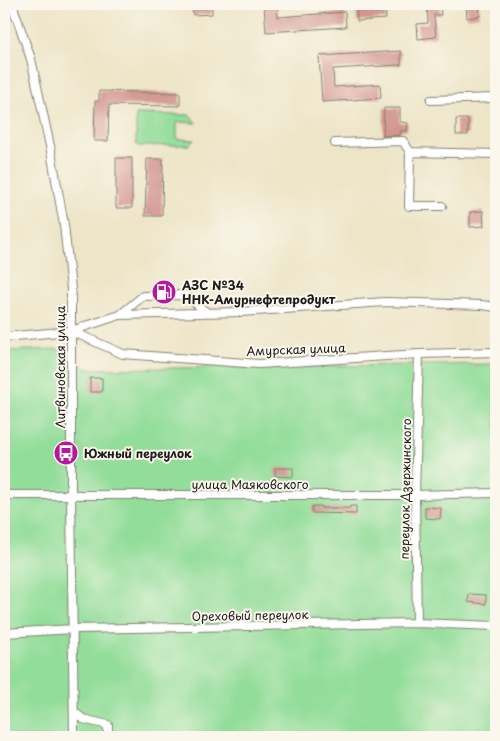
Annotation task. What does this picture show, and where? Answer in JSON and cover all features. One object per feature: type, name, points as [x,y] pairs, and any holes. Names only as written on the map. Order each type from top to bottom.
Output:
[{"type":"street","name":"Литвиновская улица","points":[[12,4],[31,59],[50,146],[64,225],[71,289],[74,737]]},
{"type":"street","points":[[431,100],[496,98]]},
{"type":"street","points":[[335,143],[403,141],[410,152],[409,206],[442,206]]},
{"type":"street","points":[[410,152],[496,154]]},
{"type":"street","points":[[120,315],[143,296],[186,294],[206,312]]},
{"type":"street","name":"Амурская улица","points":[[4,338],[71,331],[120,315],[241,312],[384,302],[496,307]]},
{"type":"street","name":"Амурская улица","points":[[71,331],[123,354],[259,364],[419,354],[496,352]]},
{"type":"street","name":"переулок Дзержинского","points":[[417,624],[415,495],[419,354]]},
{"type":"street","name":"улица Маяковского","points":[[4,496],[415,495],[496,493]]},
{"type":"street","name":"Ореховый переулок","points":[[4,633],[74,629],[417,624],[496,626]]},
{"type":"street","points":[[74,712],[83,718],[108,725],[108,737]]},
{"type":"green space","points":[[136,114],[190,115],[196,123],[177,122],[177,139],[194,140],[189,145],[138,146],[136,144]]},
{"type":"green space","points":[[58,349],[87,369],[496,364],[496,737],[4,737],[4,351]]},
{"type":"building","points":[[192,4],[212,4],[212,14],[193,15]]},
{"type":"building","points":[[264,4],[277,4],[278,17],[345,12],[346,27],[266,32]]},
{"type":"building","points":[[427,4],[440,4],[441,15],[434,15],[436,37],[418,39],[417,24],[428,23]]},
{"type":"building","points":[[466,4],[479,4],[480,16],[467,18]]},
{"type":"building","points":[[385,5],[386,19],[357,21],[356,8]]},
{"type":"building","points":[[401,51],[401,65],[333,69],[334,87],[380,84],[381,98],[322,102],[319,56]]},
{"type":"building","points":[[99,91],[180,93],[180,106],[109,105],[108,141],[94,141],[95,101],[99,101]]},
{"type":"building","points":[[384,108],[400,108],[400,122],[408,123],[407,131],[401,130],[400,135],[383,136]]},
{"type":"building","points":[[456,119],[468,119],[468,135],[456,135]]},
{"type":"building","points":[[116,158],[132,158],[132,208],[116,208]]},
{"type":"building","points":[[147,159],[163,159],[162,216],[145,216]]},
{"type":"building","points":[[483,211],[484,226],[470,227],[470,212]]},
{"type":"building","points":[[90,378],[102,378],[102,392],[90,392]]},
{"type":"building","points":[[275,468],[293,468],[293,477],[275,476]]},
{"type":"building","points":[[312,506],[321,506],[321,508],[350,508],[350,506],[356,506],[356,514],[312,513]]},
{"type":"building","points":[[425,507],[441,508],[440,519],[425,518]]},
{"type":"building","points":[[469,594],[486,595],[486,604],[468,602]]},
{"type":"place","name":"АЗС №34 ННК-Амурнефтепродукт","points":[[164,292]]},
{"type":"place","name":"Южный переулок","points":[[66,453]]}]
